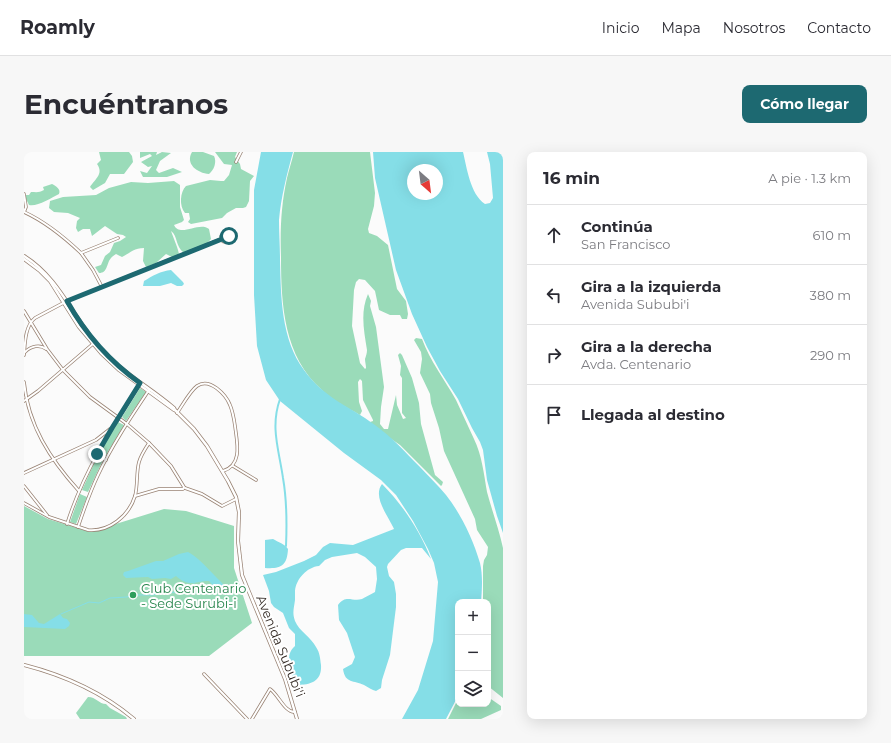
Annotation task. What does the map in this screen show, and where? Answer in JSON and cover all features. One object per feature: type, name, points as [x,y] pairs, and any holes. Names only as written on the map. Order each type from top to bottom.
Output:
[{"type":"street","points":[[236,162],[241,152]]},
{"type":"street","points":[[24,194],[26,207],[24,212],[53,228],[81,253],[93,270],[102,287]]},
{"type":"street","points":[[24,354],[28,327],[31,322],[66,302],[222,239],[224,234],[228,234],[230,239],[228,242],[224,242],[222,239]]},
{"type":"street","points":[[81,253],[118,238]]},
{"type":"street","name":"Avenida Sububi'i","points":[[24,257],[48,275],[61,292],[93,343],[140,384],[169,403],[201,437],[223,471],[236,497],[239,512],[238,541],[242,574],[285,679],[296,719]]},
{"type":"street","points":[[24,311],[47,349],[63,370],[90,397],[127,424],[149,443],[167,462],[183,483],[184,488]]},
{"type":"street","points":[[25,400],[63,370],[93,343]]},
{"type":"street","points":[[24,354],[28,349],[37,346],[47,349]]},
{"type":"street","points":[[24,382],[25,400],[36,429],[54,460],[79,491]]},
{"type":"street","points":[[67,524],[79,491],[97,454],[140,384]]},
{"type":"street","points":[[176,412],[193,390],[197,386],[203,384],[209,384],[226,397],[233,413],[238,453],[232,466],[223,471]]},
{"type":"street","points":[[78,527],[89,494],[106,460],[149,390]]},
{"type":"street","points":[[24,473],[96,440],[112,428]]},
{"type":"street","points":[[24,503],[48,517],[78,527],[93,530],[110,526],[122,517],[128,510],[135,496],[139,460],[149,443]]},
{"type":"street","points":[[97,454],[106,460]]},
{"type":"street","points":[[232,466],[256,480]]},
{"type":"street","points":[[24,486],[48,517]]},
{"type":"street","points":[[135,496],[159,489],[184,488],[202,494],[222,506],[236,500],[236,497]]},
{"type":"street","points":[[24,665],[66,679],[87,689],[134,719]]},
{"type":"street","points":[[204,674],[247,719]]},
{"type":"street","points":[[252,719],[270,688],[288,711],[292,713],[295,712]]},
{"type":"green space","points":[[99,152],[129,152],[132,156],[133,162],[124,174],[110,174],[105,183],[93,190],[90,187],[100,171],[97,164],[101,160]]},
{"type":"green space","points":[[140,152],[157,152],[156,155],[162,152],[171,153],[160,161],[156,170],[159,173],[173,168],[182,172],[167,177],[143,177],[140,171],[147,173],[152,166],[148,167],[141,162],[152,156],[150,154],[140,158]]},
{"type":"green space","points":[[192,152],[203,152],[214,156],[214,166],[209,174],[200,172],[193,167],[190,160]]},
{"type":"green space","points":[[215,152],[237,152],[235,157],[240,164],[241,169],[254,176],[250,181],[249,201],[246,207],[236,208],[222,218],[191,224],[188,222],[190,219],[189,213],[185,213],[181,203],[182,192],[186,186],[210,180],[224,181],[229,175],[232,165],[224,164]]},
{"type":"green space","points":[[294,152],[370,152],[375,193],[374,206],[368,229],[369,233],[377,236],[388,245],[397,289],[406,301],[408,314],[407,319],[402,319],[400,315],[390,315],[379,310],[375,291],[365,280],[359,279],[356,282],[354,290],[352,326],[360,363],[365,369],[367,350],[363,315],[368,294],[371,301],[370,306],[376,327],[384,387],[380,424],[384,429],[388,429],[396,395],[397,405],[403,419],[406,418],[402,413],[402,378],[400,375],[401,366],[398,355],[400,353],[412,378],[419,403],[421,424],[435,475],[443,482],[441,486],[400,445],[374,427],[370,422],[373,420],[363,400],[362,381],[360,379],[358,382],[359,402],[362,411],[360,415],[326,394],[309,377],[292,346],[287,329],[282,293],[281,218],[283,198]]},
{"type":"green space","points":[[174,181],[180,185],[180,207],[184,220],[174,225],[177,229],[181,230],[205,227],[209,229],[211,239],[209,242],[195,250],[184,253],[179,247],[175,236],[171,231],[179,255],[172,257],[166,254],[156,263],[146,267],[143,261],[144,248],[141,248],[122,257],[115,254],[109,260],[104,272],[99,273],[95,267],[101,265],[114,243],[126,237],[117,234],[105,226],[92,236],[90,229],[83,229],[78,232],[76,228],[77,221],[80,218],[68,213],[54,212],[49,208],[50,201],[63,197],[96,195],[109,188],[131,182],[148,183]]},
{"type":"green space","points":[[52,184],[59,189],[59,194],[40,203],[29,205],[25,195],[29,195],[31,192],[42,191],[44,190],[43,187]]},
{"type":"green space","points":[[416,338],[422,339],[433,363],[456,400],[477,445],[487,492],[503,548],[503,698],[491,688],[491,599],[483,599],[483,566],[488,547],[477,530],[475,519],[444,451],[430,394],[420,373],[422,359],[421,352],[414,340]]},
{"type":"green space","points":[[140,388],[146,392],[126,421],[122,417]]},
{"type":"green space","points":[[118,422],[124,425],[103,460],[88,492],[82,490],[97,457]]},
{"type":"green space","points":[[80,494],[87,497],[76,524],[70,522]]},
{"type":"green space","name":"Club Centenario - Sede Surubi-i","points":[[24,506],[48,519],[90,532],[164,509],[186,511],[234,526],[234,568],[252,623],[209,656],[24,656]]},
{"type":"green space","points":[[88,697],[106,704],[127,719],[80,719],[76,713]]},
{"type":"green space","points":[[491,699],[501,706],[501,710],[481,719],[448,719],[455,705],[455,707],[491,707]]},
{"type":"water","points":[[261,152],[293,152],[286,177],[279,225],[282,303],[287,331],[296,358],[312,380],[320,388],[387,434],[440,488],[462,519],[477,554],[482,572],[481,599],[455,599],[455,702],[446,719],[402,719],[418,690],[433,641],[438,582],[434,563],[428,549],[413,521],[396,495],[381,480],[344,453],[280,401],[266,380],[257,346],[254,295],[254,190]]},
{"type":"water","points":[[373,152],[463,152],[470,180],[476,194],[485,204],[490,203],[493,198],[490,164],[487,152],[503,152],[503,533],[487,480],[483,450],[480,442],[458,399],[427,347],[412,314],[396,270],[375,178]]},
{"type":"water","points":[[171,270],[183,282],[184,284],[182,286],[177,286],[171,283],[160,286],[143,286],[144,281],[150,277]]},
{"type":"water","points":[[382,484],[410,519],[422,538],[431,559],[422,548],[406,548],[401,550],[388,564],[387,567],[389,576],[394,582],[396,607],[390,655],[381,688],[376,691],[360,683],[350,681],[344,674],[343,669],[352,664],[355,657],[347,633],[339,620],[338,605],[346,599],[358,600],[375,592],[377,579],[376,567],[365,557],[357,553],[332,557],[325,560],[319,566],[306,571],[297,582],[293,613],[294,618],[299,628],[314,643],[320,656],[321,670],[320,675],[315,681],[297,685],[294,681],[289,663],[290,654],[295,646],[295,634],[289,628],[283,613],[271,603],[269,591],[263,575],[276,572],[304,561],[316,555],[323,547],[330,543],[353,545],[394,529],[380,501],[379,489]]},
{"type":"water","points":[[273,539],[283,544],[288,549],[285,563],[275,568],[265,568],[265,540]]},
{"type":"water","points":[[188,552],[199,559],[230,590],[230,594],[225,594],[215,588],[209,581],[189,583],[176,576],[171,579],[152,579],[148,577],[126,578],[123,575],[124,572]]},
{"type":"water","points":[[24,614],[32,615],[39,623],[44,624],[60,614],[70,623],[65,629],[24,627]]},
{"type":"waterway","points":[[280,399],[277,409],[276,438],[285,495],[287,520],[286,546]]},
{"type":"waterway","points":[[61,614],[89,602],[99,603],[110,598],[179,592],[193,588],[194,583]]},
{"type":"place","name":"Club Centenario - Sede Surubi-i","points":[[133,595]]},
{"type":"route","points":[[97,454],[140,383],[103,352],[76,318],[67,301],[222,239],[222,235],[224,234],[228,234],[229,236]]}]
